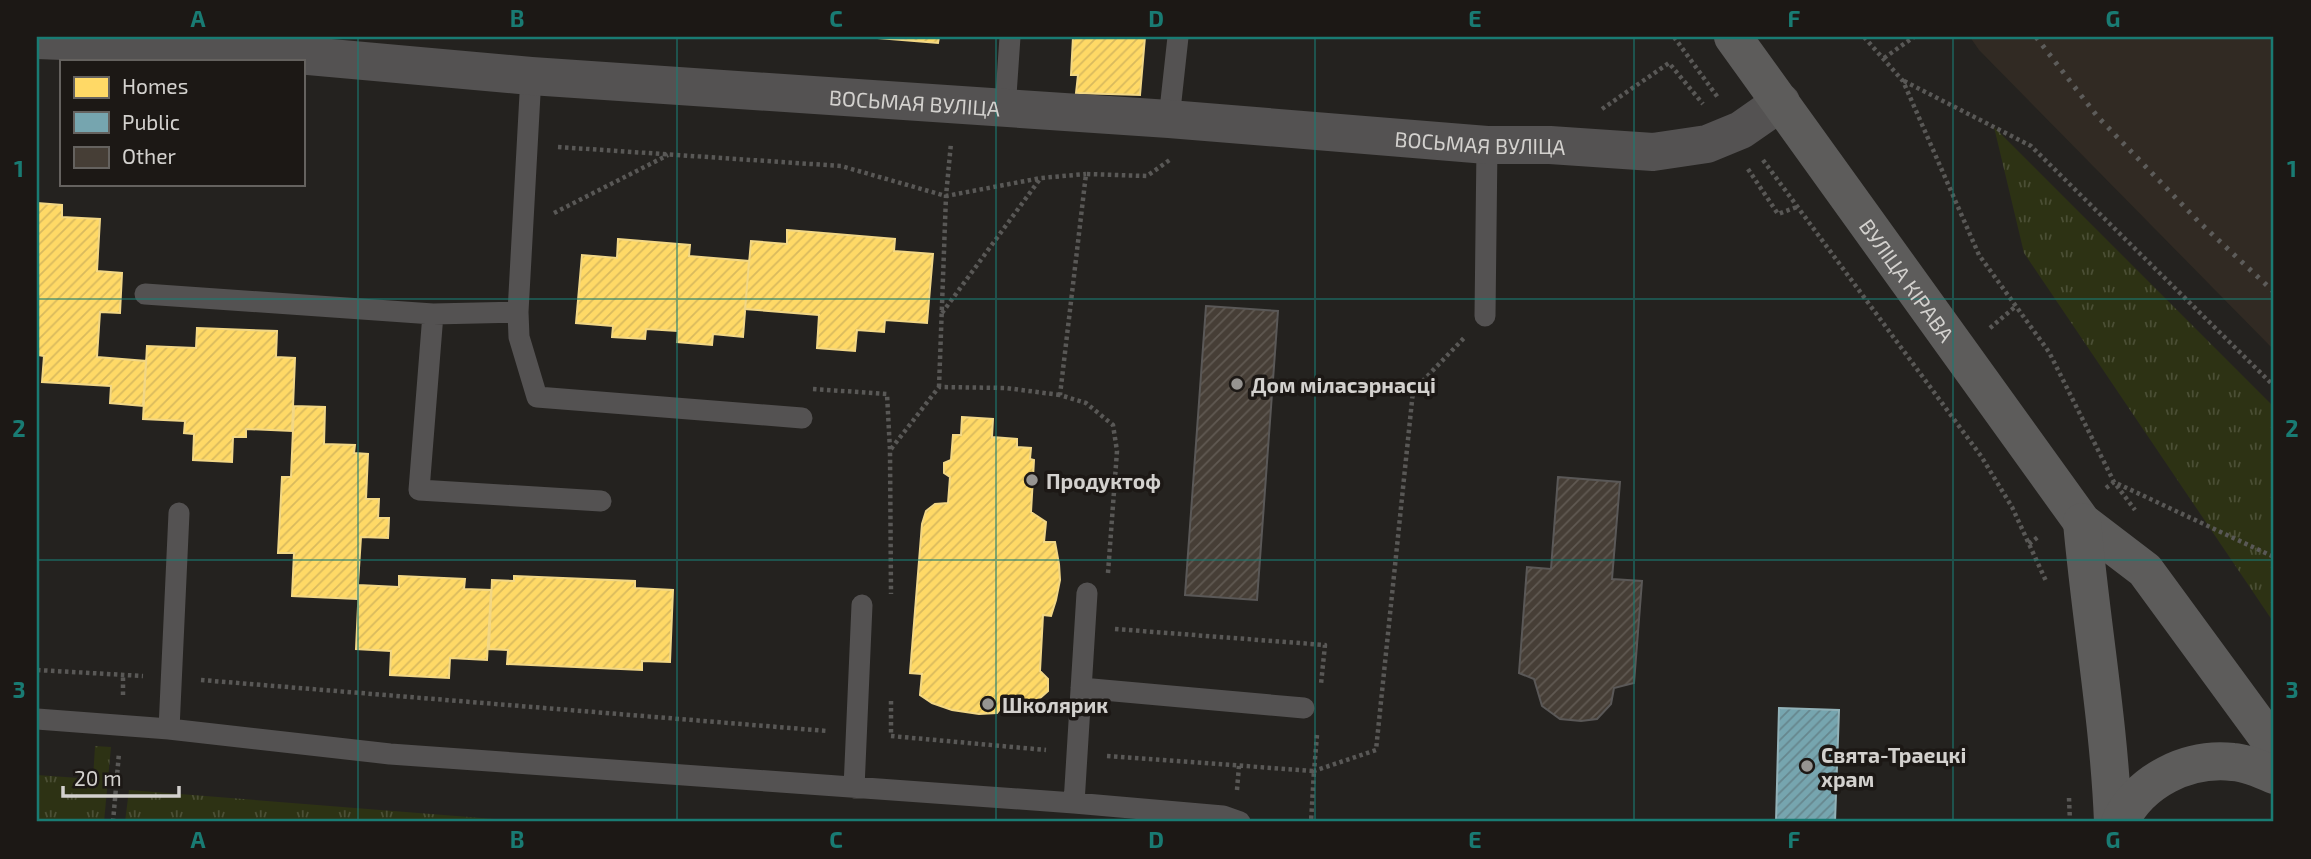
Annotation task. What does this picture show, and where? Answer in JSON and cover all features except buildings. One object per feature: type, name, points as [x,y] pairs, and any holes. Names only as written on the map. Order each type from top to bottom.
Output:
[{"type":"main road","name":"ВУЛІЦА КІРАВА","points":[[1733,37],[2082,522],[2145,570],[2268,738],[2274,750]]},
{"type":"main road","name":"ВУЛІЦА КІРАВА","points":[[2082,522],[2104,697],[2113,822]]},
{"type":"main road","points":[[2120,822],[2136,799],[2152,784],[2190,765],[2212,761],[2233,762],[2255,766],[2274,775]]},
{"type":"street","name":"ВОСЬМАЯ ВУЛІЦА","points":[[37,40],[197,46],[531,76],[1169,119],[1487,145],[1550,145],[1653,152],[1707,144],[1741,130],[1781,102]]},
{"type":"lane","points":[[1005,110],[1010,37]]},
{"type":"lane","points":[[1169,119],[1178,37]]},
{"type":"lane","points":[[531,76],[518,312],[519,337],[537,397],[802,418]]},
{"type":"lane","points":[[1485,316],[1487,145]]},
{"type":"lane","points":[[145,294],[433,314],[518,312]]},
{"type":"lane","points":[[433,314],[419,490],[601,501]]},
{"type":"lane","points":[[169,729],[179,513]]},
{"type":"lane","points":[[1074,803],[1087,593]]},
{"type":"lane","points":[[854,788],[862,605]]},
{"type":"lane","points":[[1081,688],[1304,708]]},
{"type":"lane","points":[[37,719],[169,729],[390,754],[1074,803],[1223,816],[1240,822]]},
{"type":"path","points":[[1674,37],[1981,456],[2012,507],[2045,576],[2048,589]]},
{"type":"path","points":[[1864,37],[1903,81],[1979,255],[2049,352]]},
{"type":"path","points":[[1884,58],[1914,37]]},
{"type":"path","points":[[1550,145],[1670,63],[1707,109]]},
{"type":"path","points":[[1903,81],[2031,146],[2274,386]]},
{"type":"path","points":[[890,450],[939,387],[946,196],[954,106]]},
{"type":"path","points":[[553,147],[841,166],[946,196],[1041,178],[1086,174],[1147,176],[1221,123]]},
{"type":"path","points":[[550,202],[549,215],[669,155]]},
{"type":"path","points":[[1060,395],[1086,174]]},
{"type":"path","points":[[942,314],[1041,178]]},
{"type":"path","points":[[1778,214],[1797,207]]},
{"type":"path","points":[[37,670],[172,678],[1314,771],[1376,750],[1413,391],[1485,316]]},
{"type":"path","points":[[939,387],[1006,388],[1060,395],[1086,403],[1113,425],[1117,451],[1108,573]]},
{"type":"path","points":[[807,389],[887,394],[891,600]]},
{"type":"path","points":[[2106,488],[2114,482],[2274,557]]},
{"type":"path","points":[[2029,544],[2038,537]]},
{"type":"path","points":[[1105,628],[1325,645]]},
{"type":"path","points":[[891,695],[891,736]]},
{"type":"path","points":[[1311,822],[1314,771]]},
{"type":"path","points":[[2069,785],[2070,822]]},
{"type":"shaded area","points":[[1970,37],[2274,37],[2274,350],[1979,50]]},
{"type":"green space","points":[[1994,127],[2274,407],[2274,623],[2024,253]]},
{"type":"green space","points":[[95,746],[111,747],[104,822],[37,822],[37,775],[93,779]]},
{"type":"green space","points":[[129,790],[532,822],[125,822]]},
{"type":"railway","points":[[2036,37],[2097,116],[2198,221],[2274,292]]},
{"type":"place","name":"Дом міласэрнасці","points":[[1237,384]]},
{"type":"place","name":"Продуктоф","points":[[1032,480]]},
{"type":"place","name":"Школярик","points":[[988,704]]},
{"type":"place","name":"Свята-Траецкі храм","points":[[1807,766]]}]
